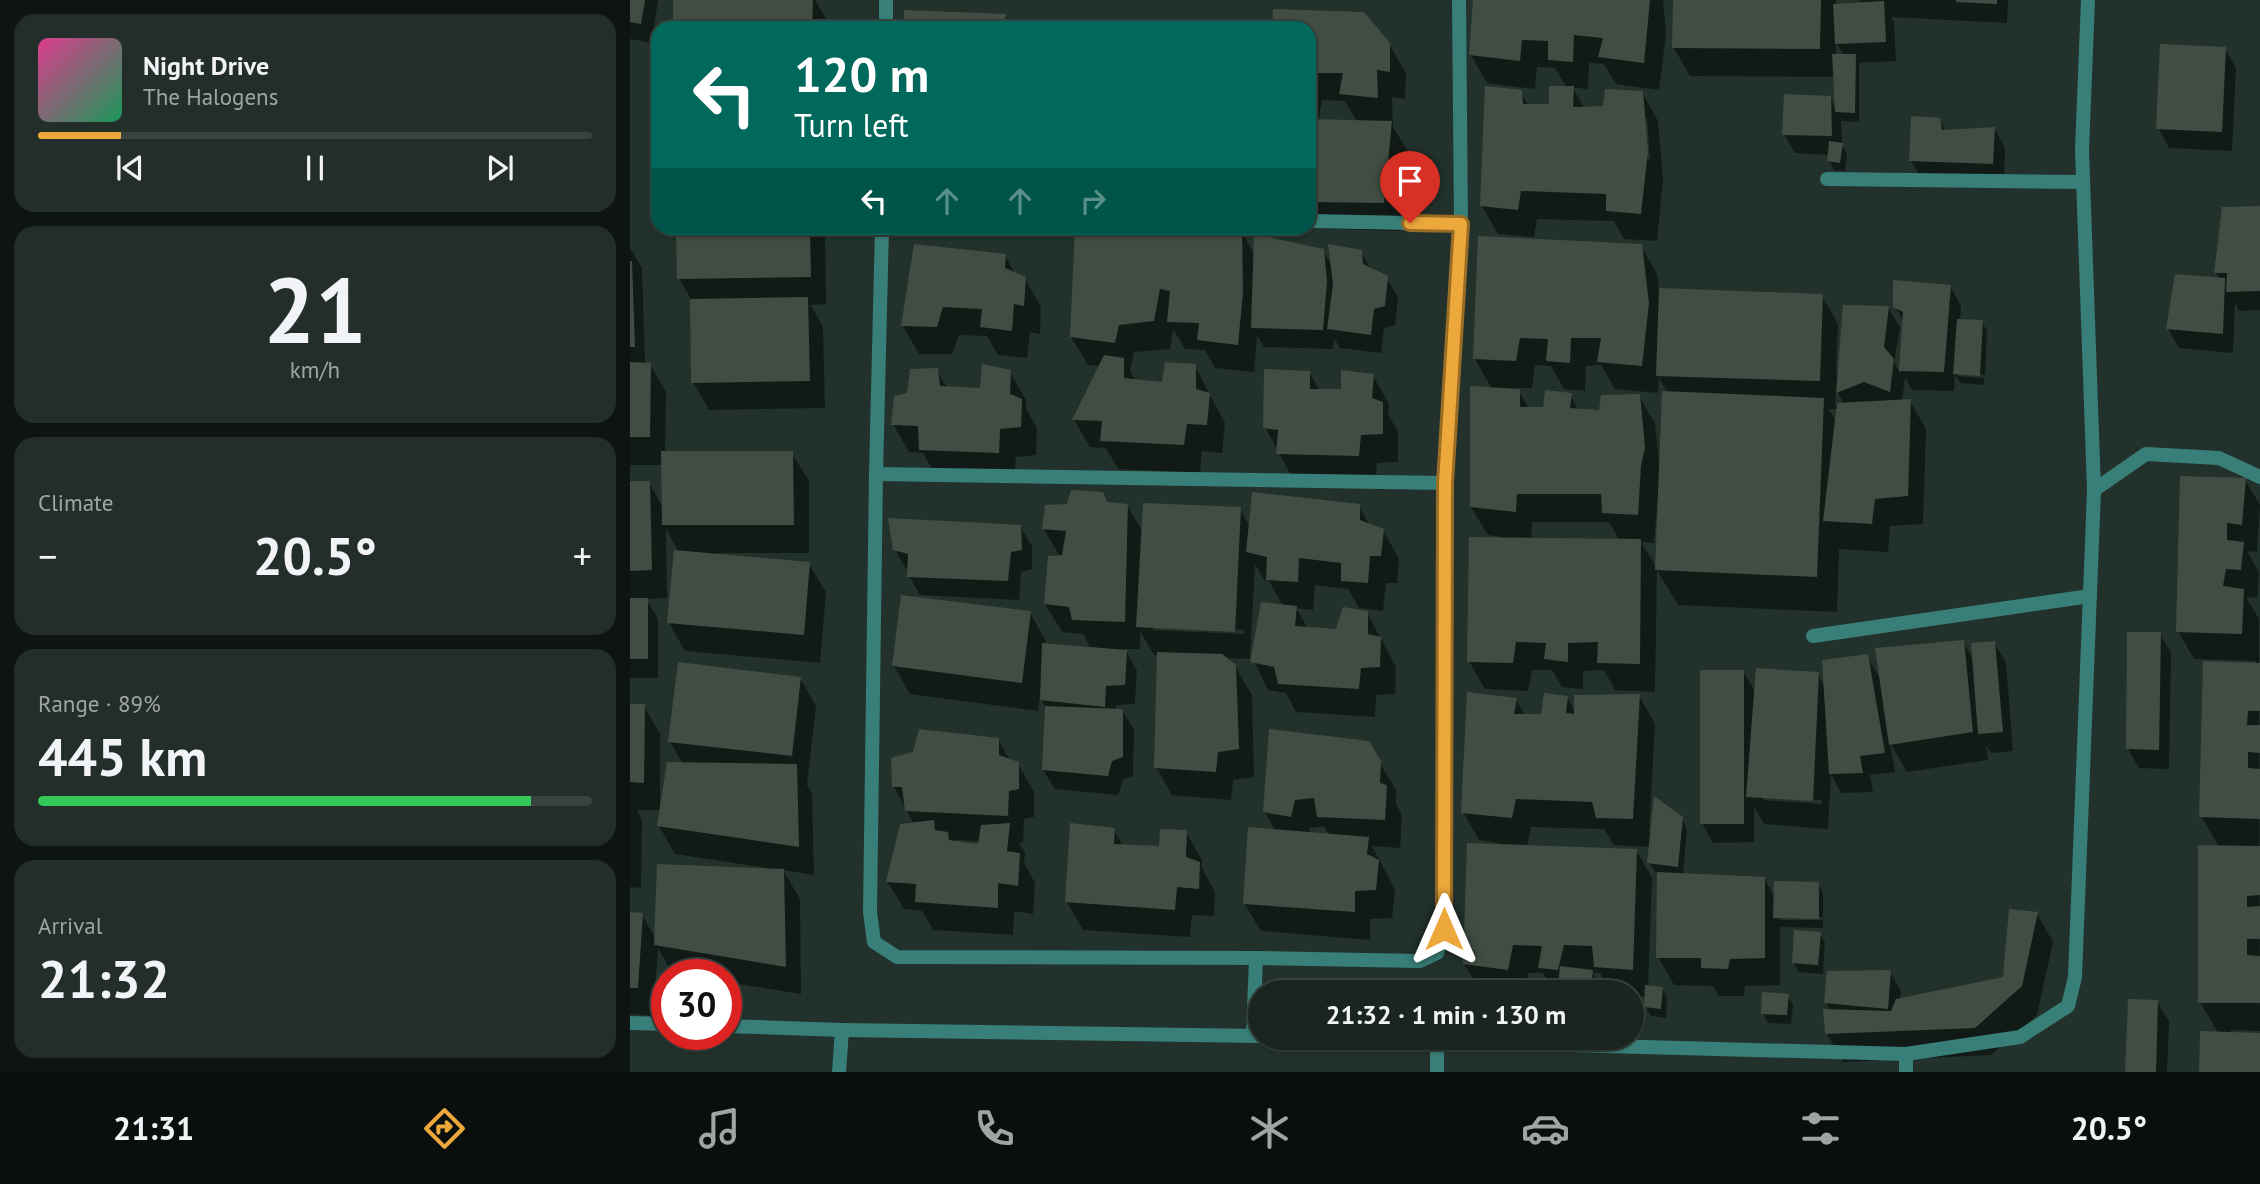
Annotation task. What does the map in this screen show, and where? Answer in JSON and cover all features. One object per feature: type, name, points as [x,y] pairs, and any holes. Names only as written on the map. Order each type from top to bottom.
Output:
[{"type":"street","points":[[886,0],[886,21]]},
{"type":"street","points":[[882,235],[870,912],[874,942],[897,957],[1420,961],[1437,953],[1444,929],[1445,483],[1461,224],[1459,0]]},
{"type":"street","points":[[1644,1048],[1906,1054],[2020,1037],[2068,1006],[2075,977],[2094,490],[2082,181],[2088,0]]},
{"type":"street","points":[[1827,179],[2082,181]]},
{"type":"street","points":[[1316,221],[1461,224]]},
{"type":"street","points":[[2094,490],[2146,454],[2219,458],[2260,477]]},
{"type":"street","points":[[876,474],[1445,483]]},
{"type":"street","points":[[1814,636],[2090,596]]},
{"type":"street","points":[[1256,958],[1256,980]]},
{"type":"street","points":[[630,1023],[651,1024]]},
{"type":"street","points":[[742,1027],[1248,1036]]},
{"type":"street","points":[[839,1072],[842,1030]]},
{"type":"street","points":[[1437,1050],[1437,1072]]},
{"type":"street","points":[[1906,1054],[1906,1072]]},
{"type":"building","points":[[630,0],[645,0],[641,24],[630,22]]},
{"type":"building","points":[[673,0],[813,0],[812,21],[673,21]]},
{"type":"building","points":[[1473,0],[1650,0],[1644,63],[1598,57],[1603,38],[1574,35],[1573,62],[1548,60],[1548,41],[1522,40],[1520,61],[1469,55]]},
{"type":"building","points":[[1673,0],[1821,0],[1820,49],[1672,48]]},
{"type":"building","points":[[1997,0],[1997,4],[1956,2]]},
{"type":"building","points":[[1884,1],[1886,42],[1835,44],[1833,4]]},
{"type":"building","points":[[1273,9],[1364,12],[1390,43],[1390,72],[1377,70],[1378,98],[1339,94],[1343,73],[1316,73],[1316,21],[1272,21]]},
{"type":"building","points":[[904,10],[1006,14],[1005,21],[904,21]]},
{"type":"building","points":[[2160,44],[2226,47],[2222,132],[2156,129]]},
{"type":"building","points":[[1832,54],[1856,54],[1855,113],[1835,112]]},
{"type":"building","points":[[1485,86],[1522,90],[1523,104],[1549,104],[1549,86],[1574,86],[1573,107],[1603,106],[1605,89],[1643,91],[1648,151],[1641,214],[1606,211],[1606,194],[1521,191],[1518,210],[1480,206]]},
{"type":"building","points":[[1784,94],[1831,96],[1832,136],[1782,135]]},
{"type":"building","points":[[1911,116],[1940,118],[1942,130],[1995,127],[1993,164],[1909,161]]},
{"type":"building","points":[[1316,119],[1392,121],[1384,203],[1316,202]]},
{"type":"building","points":[[1829,141],[1843,143],[1840,163],[1827,161]]},
{"type":"building","points":[[2260,206],[2260,291],[2226,292],[2227,273],[2214,273],[2222,207]]},
{"type":"building","points":[[676,235],[810,235],[811,277],[677,279]]},
{"type":"building","points":[[1075,235],[1242,235],[1243,292],[1238,345],[1197,340],[1199,323],[1167,322],[1170,291],[1160,289],[1154,321],[1119,325],[1115,343],[1070,337]]},
{"type":"building","points":[[1254,235],[1324,249],[1327,282],[1323,330],[1251,328]]},
{"type":"building","points":[[1478,236],[1642,244],[1649,303],[1642,366],[1597,362],[1601,338],[1571,338],[1570,363],[1546,361],[1548,339],[1520,338],[1516,361],[1473,359]]},
{"type":"building","points":[[914,244],[1006,254],[1005,268],[1026,277],[1024,306],[1014,304],[1012,331],[980,327],[982,309],[943,307],[937,327],[901,326]]},
{"type":"building","points":[[1328,244],[1362,250],[1363,264],[1388,276],[1385,306],[1374,309],[1371,335],[1327,329],[1333,284]]},
{"type":"building","points":[[632,261],[635,347],[630,347]]},
{"type":"building","points":[[2175,274],[2225,278],[2223,334],[2166,329]]},
{"type":"building","points":[[1893,280],[1951,285],[1944,372],[1899,371],[1903,312],[1893,307]]},
{"type":"building","points":[[1659,288],[1823,294],[1820,381],[1656,376]]},
{"type":"building","points":[[808,297],[810,381],[691,383],[690,299]]},
{"type":"building","points":[[1843,305],[1889,306],[1884,347],[1894,359],[1890,392],[1864,382],[1836,393]]},
{"type":"building","points":[[1957,319],[1983,320],[1980,376],[1953,374]]},
{"type":"building","points":[[1104,355],[1124,358],[1124,378],[1162,382],[1165,362],[1196,364],[1196,389],[1210,393],[1207,425],[1187,424],[1184,445],[1100,441],[1102,421],[1072,420]]},
{"type":"building","points":[[630,362],[651,363],[650,437],[630,437]]},
{"type":"building","points":[[982,364],[1011,370],[1010,394],[1022,399],[1021,427],[1000,429],[999,453],[919,450],[918,426],[891,425],[894,396],[907,393],[910,369],[938,368],[940,386],[980,388]]},
{"type":"building","points":[[1264,369],[1310,371],[1310,389],[1341,389],[1341,370],[1374,374],[1372,398],[1383,402],[1383,434],[1361,435],[1359,456],[1276,454],[1278,430],[1263,428]]},
{"type":"building","points":[[1470,386],[1520,389],[1520,407],[1543,407],[1545,390],[1572,393],[1570,408],[1599,410],[1601,395],[1640,394],[1645,447],[1638,515],[1602,513],[1601,494],[1517,494],[1516,512],[1470,507]]},
{"type":"building","points":[[1662,391],[1824,398],[1817,577],[1655,570]]},
{"type":"building","points":[[1911,399],[1908,496],[1875,499],[1872,524],[1823,521],[1837,403]]},
{"type":"building","points":[[661,451],[793,451],[794,525],[662,525]]},
{"type":"building","points":[[2180,476],[2246,478],[2242,525],[2227,523],[2227,540],[2244,542],[2241,570],[2226,569],[2223,586],[2244,589],[2242,634],[2176,632]]},
{"type":"building","points":[[630,481],[650,481],[652,570],[630,571]]},
{"type":"building","points":[[1071,490],[1103,492],[1107,502],[1128,504],[1125,622],[1072,620],[1069,607],[1044,604],[1048,556],[1062,555],[1066,531],[1042,529],[1045,505],[1067,504]]},
{"type":"building","points":[[1252,492],[1360,504],[1360,520],[1384,529],[1381,556],[1370,556],[1368,583],[1341,581],[1341,563],[1299,558],[1298,582],[1266,580],[1267,557],[1246,552]]},
{"type":"building","points":[[1143,503],[1241,507],[1235,632],[1136,627]]},
{"type":"building","points":[[888,518],[1021,525],[1022,550],[1011,552],[1008,581],[907,577],[908,554],[893,550]]},
{"type":"building","points":[[1469,537],[1641,539],[1640,664],[1597,663],[1598,642],[1568,643],[1568,662],[1544,659],[1546,643],[1516,642],[1513,663],[1467,662]]},
{"type":"building","points":[[674,550],[810,562],[804,635],[667,623]]},
{"type":"building","points":[[901,595],[1031,611],[1022,683],[892,666]]},
{"type":"building","points":[[630,598],[648,598],[648,659],[630,659]]},
{"type":"building","points":[[1261,602],[1297,606],[1295,626],[1336,629],[1343,607],[1368,611],[1368,634],[1381,637],[1380,667],[1361,668],[1359,689],[1278,684],[1274,667],[1250,662]]},
{"type":"building","points":[[2127,632],[2161,632],[2159,750],[2126,749]]},
{"type":"building","points":[[1964,640],[1973,732],[1889,745],[1875,648]]},
{"type":"building","points":[[1995,641],[2003,732],[1978,734],[1971,643]]},
{"type":"building","points":[[1042,643],[1127,650],[1125,685],[1106,686],[1105,707],[1040,700]]},
{"type":"building","points":[[1157,652],[1222,654],[1236,665],[1239,749],[1218,752],[1216,772],[1154,768]]},
{"type":"building","points":[[1868,654],[1885,753],[1860,756],[1863,773],[1829,774],[1822,660]]},
{"type":"building","points":[[2203,661],[2260,663],[2260,711],[2248,711],[2247,725],[2260,725],[2260,753],[2248,752],[2248,768],[2260,769],[2260,819],[2199,817]]},
{"type":"building","points":[[678,662],[801,677],[792,756],[668,742]]},
{"type":"building","points":[[1756,668],[1819,672],[1813,801],[1746,797]]},
{"type":"building","points":[[1700,670],[1744,670],[1744,824],[1700,824]]},
{"type":"building","points":[[1467,692],[1517,698],[1514,714],[1541,714],[1544,693],[1568,696],[1566,713],[1574,714],[1574,695],[1640,694],[1633,819],[1596,818],[1592,802],[1516,799],[1512,818],[1461,813]]},
{"type":"building","points":[[630,704],[645,704],[644,783],[630,782]]},
{"type":"building","points":[[1045,706],[1123,709],[1123,757],[1112,761],[1108,776],[1042,770]]},
{"type":"building","points":[[919,729],[999,738],[999,755],[1019,762],[1019,789],[1009,791],[1008,816],[905,811],[902,787],[892,787],[891,758],[913,752]]},
{"type":"building","points":[[1269,729],[1369,741],[1381,761],[1380,783],[1387,785],[1385,820],[1317,817],[1314,798],[1295,800],[1291,817],[1263,812]]},
{"type":"building","points":[[667,762],[797,764],[799,847],[657,826]]},
{"type":"building","points":[[1654,796],[1683,817],[1678,867],[1647,863]]},
{"type":"building","points":[[934,820],[935,830],[948,832],[949,840],[978,844],[981,825],[1010,823],[1007,851],[1020,853],[1018,886],[998,883],[998,908],[915,902],[916,884],[886,882],[900,824]]},
{"type":"building","points":[[1070,823],[1115,828],[1114,844],[1159,846],[1160,829],[1187,830],[1186,857],[1200,862],[1199,889],[1177,887],[1175,910],[1065,902]]},
{"type":"building","points":[[1248,827],[1369,837],[1367,854],[1379,860],[1376,890],[1355,891],[1355,912],[1243,904]]},
{"type":"building","points":[[1467,843],[1637,849],[1633,970],[1594,967],[1592,946],[1564,945],[1558,970],[1538,968],[1542,946],[1513,945],[1508,970],[1463,964]]},
{"type":"building","points":[[2198,845],[2260,846],[2260,895],[2247,896],[2247,907],[2260,906],[2260,939],[2247,939],[2247,955],[2260,956],[2260,1003],[2198,1003]]},
{"type":"building","points":[[657,864],[784,869],[786,967],[654,945]]},
{"type":"building","points":[[1657,872],[1765,877],[1765,958],[1730,959],[1728,969],[1701,968],[1701,958],[1656,958]]},
{"type":"building","points":[[1774,881],[1819,882],[1819,919],[1773,918]]},
{"type":"building","points":[[2009,909],[2038,912],[2022,986],[1975,1028],[1825,1034],[1823,1009],[1891,1011],[1896,999],[2003,977]]},
{"type":"building","points":[[630,912],[643,913],[638,988],[630,988]]},
{"type":"building","points":[[1794,930],[1821,932],[1818,965],[1792,963]]},
{"type":"building","points":[[1560,966],[1593,970],[1592,980],[1559,980]]},
{"type":"building","points":[[1891,970],[1888,1009],[1824,1003],[1827,971]]},
{"type":"building","points":[[1645,985],[1663,987],[1661,1009],[1644,1007]]},
{"type":"building","points":[[1762,992],[1789,994],[1787,1015],[1761,1014]]},
{"type":"building","points":[[2128,999],[2158,1000],[2156,1072],[2125,1072]]},
{"type":"building","points":[[2200,1031],[2260,1033],[2260,1072],[2199,1072]]},
{"type":"route","points":[[1410,223],[1461,224],[1445,483],[1444,929]]}]
